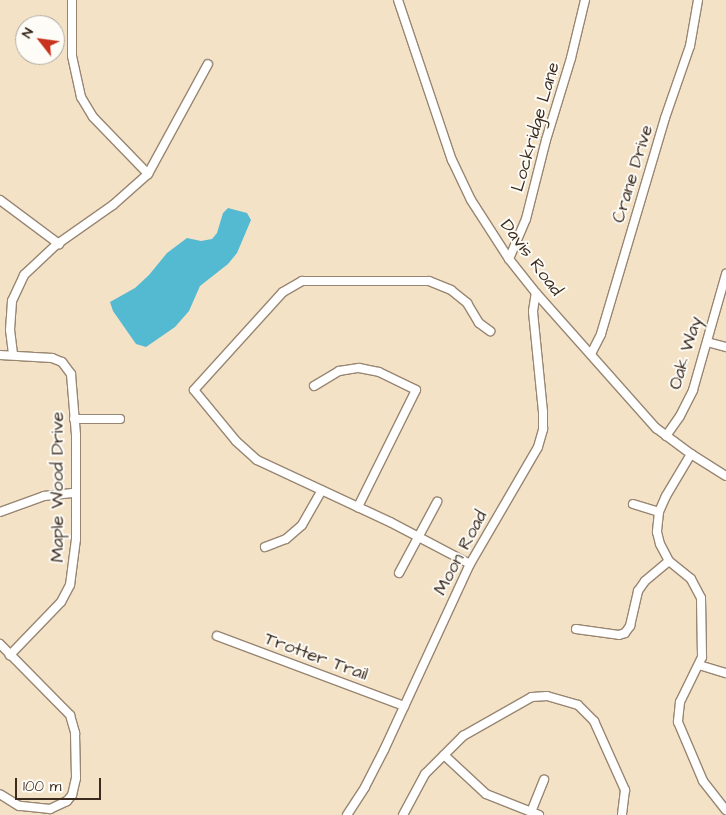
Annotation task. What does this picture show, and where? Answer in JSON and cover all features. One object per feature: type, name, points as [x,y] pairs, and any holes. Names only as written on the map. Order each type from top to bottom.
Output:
[{"type":"street","points":[[72,0],[72,56],[81,97],[93,117],[148,174]]},
{"type":"street","name":"Davis Road","points":[[398,0],[452,160],[471,200],[509,259],[536,293],[666,436],[726,476]]},
{"type":"street","name":"Lockridge Lane","points":[[509,259],[526,219],[546,140],[571,58],[585,0]]},
{"type":"street","name":"Crane Drive","points":[[591,354],[601,334],[665,118],[690,46],[698,0]]},
{"type":"street","points":[[13,354],[10,330],[12,301],[24,275],[59,244],[113,205],[148,174],[208,64]]},
{"type":"street","points":[[0,200],[59,244]]},
{"type":"street","name":"Oak Way","points":[[666,436],[680,416],[693,390],[726,274]]},
{"type":"street","points":[[470,564],[358,507],[257,460],[236,441],[194,390],[283,292],[302,281],[430,281],[451,290],[467,303],[479,323],[490,331]]},
{"type":"street","name":"Moon Road","points":[[347,815],[365,787],[470,564],[533,458],[542,436],[544,412],[533,311],[536,293]]},
{"type":"street","points":[[707,342],[726,347]]},
{"type":"street","name":"Maple Wood Drive","points":[[0,355],[13,354],[52,358],[62,362],[71,374],[74,419],[76,539],[70,585],[62,602],[10,655]]},
{"type":"street","points":[[314,386],[339,371],[360,368],[379,372],[416,390],[358,507]]},
{"type":"street","points":[[74,419],[120,419]]},
{"type":"street","points":[[691,454],[666,496],[659,512],[657,532],[660,544],[669,561],[691,579],[700,591],[702,634],[699,665],[680,702],[678,722],[703,781],[726,810]]},
{"type":"street","points":[[266,547],[286,539],[302,526],[322,490]]},
{"type":"street","points":[[0,512],[44,496],[75,493]]},
{"type":"street","points":[[399,573],[437,502]]},
{"type":"street","points":[[633,504],[659,512]]},
{"type":"street","points":[[576,629],[619,635],[625,633],[630,626],[638,591],[646,581],[669,561]]},
{"type":"street","name":"Trotter Trail","points":[[217,636],[404,706]]},
{"type":"street","points":[[0,644],[70,715],[75,732],[76,778],[72,795],[67,801],[50,809],[19,806],[0,794]]},
{"type":"street","points":[[699,665],[726,673]]},
{"type":"street","points":[[404,815],[425,774],[463,736],[532,697],[561,699],[578,705],[594,721],[625,790],[622,815]]},
{"type":"street","points":[[444,755],[486,794],[535,813],[544,779]]},
{"type":"water","points":[[228,208],[247,213],[251,220],[237,253],[228,264],[200,286],[189,311],[175,327],[146,347],[136,344],[113,311],[110,302],[135,288],[149,275],[167,253],[187,238],[201,241],[212,239],[217,233],[223,213]]}]
